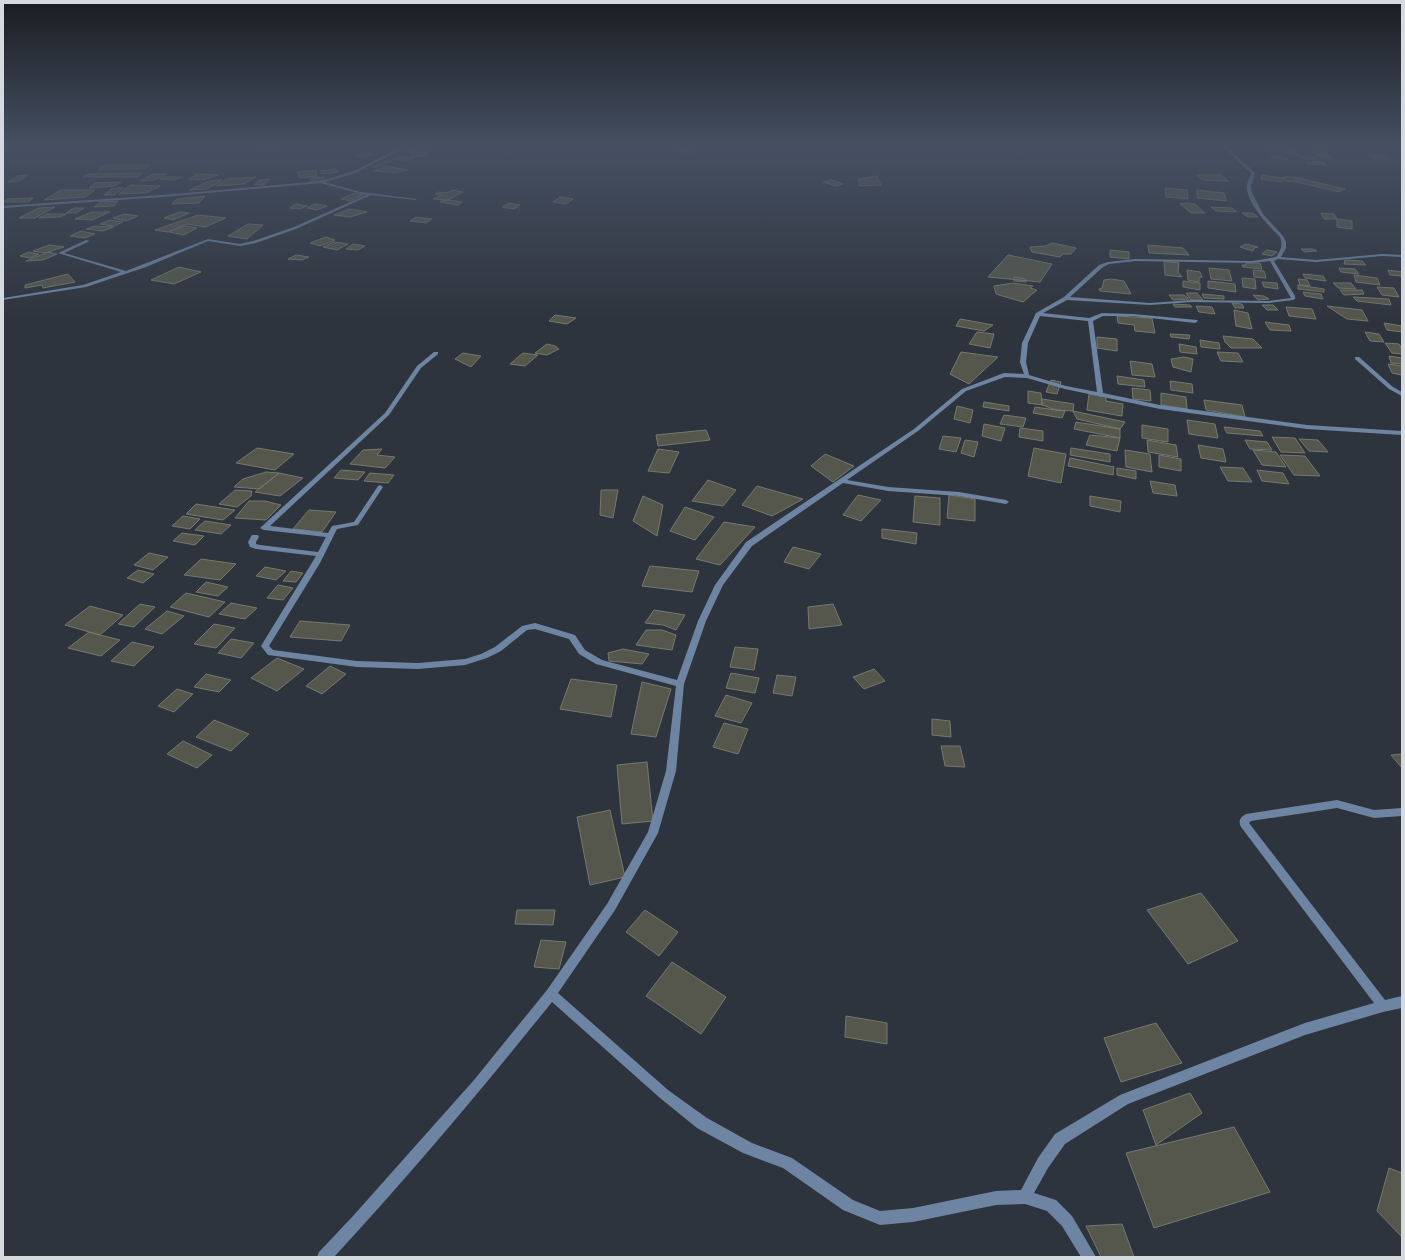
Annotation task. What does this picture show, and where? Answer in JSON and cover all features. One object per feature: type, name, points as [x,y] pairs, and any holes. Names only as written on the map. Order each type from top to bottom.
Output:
[{"type":"street","points":[[3,207],[35,205]]},
{"type":"street","points":[[3,299],[80,287],[126,272],[208,240],[240,245],[265,238],[347,205]]},
{"type":"street","points":[[1257,205],[1267,221],[1282,237],[1284,248],[1275,259]]},
{"type":"street","points":[[88,241],[60,253],[126,272]]},
{"type":"street","points":[[1027,376],[1023,362],[1025,343],[1038,314],[1066,298],[1101,266],[1108,263],[1158,260],[1238,262],[1275,259],[1316,261],[1382,255],[1402,256]]},
{"type":"street","points":[[1066,298],[1150,304],[1198,301],[1268,302],[1293,299],[1293,296],[1275,259]]},
{"type":"street","points":[[1097,309],[1102,314]]},
{"type":"street","points":[[1038,314],[1090,320],[1102,314],[1133,315],[1195,322]]},
{"type":"street","points":[[1090,320],[1100,394]]},
{"type":"street","points":[[330,535],[264,528],[387,414],[419,367],[436,353]]},
{"type":"street","points":[[1356,358],[1391,388],[1402,394]]},
{"type":"street","points":[[324,1257],[358,1222],[478,1084],[551,994],[611,907],[653,833],[671,771],[680,684],[702,621],[719,585],[749,544],[916,430],[964,390],[1004,375],[1027,376],[1160,407],[1307,427],[1402,433]]},
{"type":"street","points":[[842,481],[888,489],[959,494],[1006,502]]},
{"type":"street","points":[[380,487],[356,524],[336,526],[330,535],[316,562],[265,646],[271,653],[357,664],[418,666],[465,662],[498,650],[524,628],[535,626],[572,637],[582,652],[591,659],[680,684]]},
{"type":"street","points":[[255,537],[252,542],[253,545],[259,547],[319,554]]},
{"type":"street","points":[[1383,1006],[1244,824],[1245,819],[1249,817],[1337,804],[1374,814],[1402,812]]},
{"type":"street","points":[[551,994],[664,1094],[702,1123],[748,1148],[786,1163],[848,1205],[880,1218],[913,1215],[996,1198],[1025,1198],[1051,1205],[1067,1221],[1089,1257]]},
{"type":"street","points":[[1025,1198],[1043,1163],[1060,1139],[1124,1099],[1305,1029],[1383,1006],[1402,1002]]},
{"type":"building","points":[[97,205],[115,205],[114,206],[94,207]]},
{"type":"building","points":[[295,205],[307,206],[300,209],[290,208]]},
{"type":"building","points":[[313,205],[327,206],[317,210],[307,208]]},
{"type":"building","points":[[506,205],[520,205],[514,209],[502,207]]},
{"type":"building","points":[[1181,205],[1196,205],[1205,213],[1191,213]]},
{"type":"building","points":[[55,207],[35,218],[19,218],[39,208]]},
{"type":"building","points":[[1211,207],[1232,208],[1237,212],[1216,211]]},
{"type":"building","points":[[74,208],[84,208],[76,213],[66,213]]},
{"type":"building","points":[[350,209],[367,212],[350,217],[334,215]]},
{"type":"building","points":[[91,212],[110,212],[92,220],[75,219]]},
{"type":"building","points":[[179,212],[189,213],[173,220],[164,218]]},
{"type":"building","points":[[1242,213],[1253,213],[1258,217],[1248,217]]},
{"type":"building","points":[[1321,213],[1334,214],[1337,219],[1324,219]]},
{"type":"building","points":[[47,214],[66,214],[60,217],[39,218]]},
{"type":"building","points":[[124,214],[138,216],[126,221],[113,218]]},
{"type":"building","points":[[198,215],[226,218],[205,227],[187,224],[168,232],[155,230]]},
{"type":"building","points":[[416,217],[432,219],[426,223],[410,221]]},
{"type":"building","points":[[1337,219],[1352,221],[1352,229],[1337,227]]},
{"type":"building","points":[[110,220],[123,222],[114,226],[100,224]]},
{"type":"building","points":[[248,224],[263,225],[247,239],[228,236]]},
{"type":"building","points":[[95,226],[114,227],[103,231],[86,229]]},
{"type":"building","points":[[185,226],[197,228],[184,235],[169,232]]},
{"type":"building","points":[[81,231],[95,234],[85,238],[70,236]]},
{"type":"building","points":[[326,237],[335,240],[320,246],[310,243]]},
{"type":"building","points":[[334,242],[348,244],[337,250],[323,247]]},
{"type":"building","points":[[1053,243],[1076,248],[1071,254],[1063,254],[1060,257],[1032,252],[1030,247],[1045,246]]},
{"type":"building","points":[[353,244],[365,246],[358,250],[346,249]]},
{"type":"building","points":[[1246,244],[1258,247],[1254,248],[1253,251],[1240,247]]},
{"type":"building","points":[[49,245],[64,247],[45,253],[33,251]]},
{"type":"building","points":[[1148,245],[1183,248],[1189,255],[1149,253]]},
{"type":"building","points":[[1301,249],[1313,249],[1317,251],[1305,252]]},
{"type":"building","points":[[1110,250],[1129,252],[1129,259],[1110,257]]},
{"type":"building","points":[[1267,250],[1277,252],[1272,256],[1262,254]]},
{"type":"building","points":[[29,252],[39,254],[30,258],[20,256]]},
{"type":"building","points":[[48,252],[57,254],[43,260],[26,261]]},
{"type":"building","points":[[296,255],[309,257],[302,260],[288,259]]},
{"type":"building","points":[[1008,255],[1052,264],[1040,282],[988,277]]},
{"type":"building","points":[[1345,260],[1362,261],[1366,265],[1344,264]]},
{"type":"building","points":[[1164,261],[1179,263],[1178,272],[1182,277],[1165,275]]},
{"type":"building","points":[[1246,263],[1260,263],[1262,269],[1243,267],[1242,265],[1246,265]]},
{"type":"building","points":[[179,267],[201,272],[174,284],[151,280]]},
{"type":"building","points":[[1209,268],[1229,270],[1232,281],[1211,279]]},
{"type":"building","points":[[1339,268],[1355,269],[1359,274],[1341,272]]},
{"type":"building","points":[[1187,270],[1200,272],[1202,277],[1199,278],[1199,282],[1188,280]]},
{"type":"building","points":[[1253,270],[1264,271],[1266,278],[1254,277]]},
{"type":"building","points":[[1388,270],[1402,272],[1402,276],[1390,275]]},
{"type":"building","points":[[68,274],[75,282],[43,288],[42,285],[25,288],[25,285]]},
{"type":"building","points":[[1303,274],[1323,276],[1326,281],[1305,278]]},
{"type":"building","points":[[1354,275],[1377,278],[1380,285],[1356,282]]},
{"type":"building","points":[[1014,277],[1026,279],[1026,282],[1014,281]]},
{"type":"building","points":[[1242,278],[1255,279],[1256,289],[1243,287]]},
{"type":"building","points":[[1111,279],[1124,281],[1131,294],[1100,291],[1099,289],[1102,288],[1104,280]]},
{"type":"building","points":[[1298,279],[1307,280],[1310,286],[1300,285]]},
{"type":"building","points":[[1183,281],[1200,283],[1200,290],[1183,287]]},
{"type":"building","points":[[1208,281],[1235,284],[1236,292],[1208,288]]},
{"type":"building","points":[[1262,282],[1277,283],[1278,289],[1264,287]]},
{"type":"building","points":[[1013,283],[1033,286],[1030,288],[1037,290],[1023,302],[996,294],[994,286]]},
{"type":"building","points":[[1333,283],[1351,283],[1356,289],[1338,288]]},
{"type":"building","points":[[1298,285],[1324,289],[1324,292],[1298,289]]},
{"type":"building","points":[[1377,287],[1394,288],[1399,297],[1382,295]]},
{"type":"building","points":[[1340,290],[1362,290],[1364,294],[1344,295]]},
{"type":"building","points":[[1303,292],[1321,294],[1323,299],[1305,296]]},
{"type":"building","points":[[1186,293],[1197,293],[1203,300],[1191,300]]},
{"type":"building","points":[[1202,294],[1224,296],[1224,299],[1204,298]]},
{"type":"building","points":[[1169,295],[1184,295],[1189,299],[1173,300]]},
{"type":"building","points":[[1253,295],[1264,296],[1269,299],[1258,300]]},
{"type":"building","points":[[1353,297],[1389,299],[1391,305],[1357,301]]},
{"type":"building","points":[[1232,303],[1242,304],[1244,308],[1235,308]]},
{"type":"building","points":[[1173,304],[1190,305],[1192,307],[1175,307]]},
{"type":"building","points":[[1262,305],[1273,305],[1278,310],[1267,310]]},
{"type":"building","points":[[1196,306],[1212,307],[1215,314],[1199,312]]},
{"type":"building","points":[[1327,306],[1362,310],[1368,321],[1347,319]]},
{"type":"building","points":[[1286,307],[1312,309],[1316,319],[1289,316]]},
{"type":"building","points":[[1234,310],[1248,313],[1252,329],[1236,326]]},
{"type":"building","points":[[555,315],[576,318],[567,324],[549,321]]},
{"type":"building","points":[[1117,316],[1152,318],[1155,333],[1135,331],[1134,325],[1118,323]]},
{"type":"building","points":[[960,319],[993,325],[984,331],[956,326]]},
{"type":"building","points":[[1265,322],[1289,325],[1291,331],[1270,330]]},
{"type":"building","points":[[1384,323],[1402,326],[1402,332],[1387,330]]},
{"type":"building","points":[[977,332],[994,334],[990,348],[969,344]]},
{"type":"building","points":[[1365,332],[1379,334],[1384,342],[1370,341]]},
{"type":"building","points":[[1170,334],[1190,335],[1189,339],[1171,337]]},
{"type":"building","points":[[1223,336],[1253,339],[1262,348],[1231,348],[1225,342]]},
{"type":"building","points":[[1097,337],[1117,339],[1117,351],[1097,348]]},
{"type":"building","points":[[1200,340],[1219,343],[1220,349],[1201,347]]},
{"type":"building","points":[[1385,343],[1399,344],[1402,349],[1402,354],[1392,353]]},
{"type":"building","points":[[547,344],[555,346],[559,349],[547,355],[535,353]]},
{"type":"building","points":[[1179,344],[1196,347],[1197,354],[1180,352]]},
{"type":"building","points":[[961,352],[998,357],[969,384],[950,374]]},
{"type":"building","points":[[1217,352],[1238,353],[1243,362],[1221,361]]},
{"type":"building","points":[[463,353],[481,356],[471,367],[455,359]]},
{"type":"building","points":[[523,353],[538,355],[525,366],[510,364]]},
{"type":"building","points":[[1389,356],[1402,358],[1402,364],[1391,363]]},
{"type":"building","points":[[1184,357],[1193,359],[1191,372],[1173,367],[1171,359]]},
{"type":"building","points":[[1130,361],[1152,364],[1155,377],[1132,375]]},
{"type":"building","points":[[1388,364],[1402,366],[1402,375],[1392,373]]},
{"type":"building","points":[[1117,376],[1144,380],[1145,387],[1118,384]]},
{"type":"building","points":[[1051,380],[1061,382],[1057,394],[1046,392]]},
{"type":"building","points":[[1170,381],[1192,384],[1193,393],[1171,390]]},
{"type":"building","points":[[1132,388],[1150,390],[1151,401],[1133,399]]},
{"type":"building","points":[[1028,391],[1041,393],[1042,405],[1028,403]]},
{"type":"building","points":[[1161,393],[1186,397],[1187,409],[1161,405]]},
{"type":"building","points":[[1089,394],[1106,397],[1106,401],[1123,404],[1122,416],[1087,410]]},
{"type":"building","points":[[1042,399],[1074,404],[1073,411],[1056,410],[1042,405]]},
{"type":"building","points":[[1204,400],[1242,405],[1245,417],[1206,410]]},
{"type":"building","points":[[984,402],[1009,406],[1009,411],[983,407]]},
{"type":"building","points":[[957,406],[973,410],[970,423],[954,419]]},
{"type":"building","points":[[1035,407],[1065,411],[1062,418],[1033,413]]},
{"type":"building","points":[[1073,411],[1125,422],[1120,429],[1077,419]]},
{"type":"building","points":[[1004,415],[1026,418],[1023,427],[1000,424]]},
{"type":"building","points":[[1187,420],[1215,424],[1218,438],[1189,434]]},
{"type":"building","points":[[1076,422],[1120,429],[1120,438],[1074,429]]},
{"type":"building","points":[[984,424],[1005,428],[1001,441],[982,436]]},
{"type":"building","points":[[1142,425],[1168,429],[1168,442],[1142,438]]},
{"type":"building","points":[[1224,427],[1260,431],[1263,436],[1227,433]]},
{"type":"building","points":[[1020,428],[1043,431],[1043,441],[1019,437]]},
{"type":"building","points":[[706,430],[710,440],[658,446],[656,435]]},
{"type":"building","points":[[1090,435],[1120,438],[1117,451],[1086,445]]},
{"type":"building","points":[[943,436],[961,438],[956,452],[939,449]]},
{"type":"building","points":[[1272,437],[1295,438],[1305,453],[1281,452]]},
{"type":"building","points":[[1299,439],[1318,440],[1328,452],[1309,451]]},
{"type":"building","points":[[965,440],[978,442],[974,457],[961,453]]},
{"type":"building","points":[[1147,440],[1176,445],[1178,457],[1148,452]]},
{"type":"building","points":[[1245,440],[1267,442],[1272,450],[1250,449]]},
{"type":"building","points":[[1198,445],[1223,449],[1226,462],[1201,458]]},
{"type":"building","points":[[257,448],[294,454],[275,470],[236,463]]},
{"type":"building","points":[[1034,448],[1066,454],[1061,483],[1028,476]]},
{"type":"building","points":[[1071,448],[1110,454],[1110,462],[1070,455]]},
{"type":"building","points":[[382,449],[377,455],[395,457],[385,468],[350,464],[363,450]]},
{"type":"building","points":[[658,449],[679,452],[669,473],[648,471]]},
{"type":"building","points":[[1125,450],[1150,454],[1152,472],[1126,467]]},
{"type":"building","points":[[1253,450],[1276,452],[1286,467],[1262,465]]},
{"type":"building","points":[[825,454],[854,466],[833,482],[811,466]]},
{"type":"building","points":[[1159,455],[1181,459],[1181,471],[1159,467]]},
{"type":"building","points":[[1280,455],[1305,456],[1320,476],[1294,475]]},
{"type":"building","points":[[1070,458],[1114,467],[1113,475],[1068,466]]},
{"type":"building","points":[[1220,467],[1243,468],[1252,482],[1228,481]]},
{"type":"building","points":[[1117,468],[1136,471],[1136,479],[1117,475]]},
{"type":"building","points":[[341,470],[365,472],[358,480],[334,478]]},
{"type":"building","points":[[1257,470],[1283,473],[1289,484],[1262,481]]},
{"type":"building","points":[[266,472],[279,473],[259,489],[234,487],[243,479]]},
{"type":"building","points":[[279,473],[303,478],[280,496],[255,492]]},
{"type":"building","points":[[370,473],[394,475],[388,483],[364,481]]},
{"type":"building","points":[[708,480],[736,490],[723,506],[692,501]]},
{"type":"building","points":[[1150,481],[1175,485],[1177,496],[1153,493]]},
{"type":"building","points":[[757,486],[803,499],[772,516],[742,505]]},
{"type":"building","points":[[235,490],[252,491],[251,496],[237,507],[219,504]]},
{"type":"building","points":[[601,490],[618,490],[613,518],[600,515]]},
{"type":"building","points":[[858,495],[881,500],[861,521],[843,515]]},
{"type":"building","points":[[949,495],[975,499],[975,521],[947,518]]},
{"type":"building","points":[[643,496],[663,505],[657,536],[633,521]]},
{"type":"building","points":[[915,496],[940,498],[940,525],[913,522]]},
{"type":"building","points":[[1090,496],[1121,501],[1120,512],[1090,506]]},
{"type":"building","points":[[249,501],[265,501],[281,505],[266,520],[235,518]]},
{"type":"building","points":[[196,504],[235,510],[223,520],[186,514]]},
{"type":"building","points":[[685,507],[714,517],[695,540],[670,531]]},
{"type":"building","points":[[309,510],[336,512],[322,532],[293,529]]},
{"type":"building","points":[[183,516],[200,519],[190,529],[172,526]]},
{"type":"building","points":[[205,521],[231,525],[221,534],[195,530]]},
{"type":"building","points":[[724,522],[755,527],[720,565],[696,559]]},
{"type":"building","points":[[882,529],[917,533],[916,544],[882,538]]},
{"type":"building","points":[[182,533],[204,536],[195,545],[173,541]]},
{"type":"building","points":[[793,547],[821,554],[809,569],[784,562]]},
{"type":"building","points":[[149,553],[168,557],[153,570],[134,565]]},
{"type":"building","points":[[201,559],[236,564],[220,580],[184,575]]},
{"type":"building","points":[[650,566],[699,571],[692,592],[642,586]]},
{"type":"building","points":[[265,567],[286,571],[276,580],[256,576]]},
{"type":"building","points":[[138,570],[154,574],[143,583],[127,578]]},
{"type":"building","points":[[291,571],[303,573],[296,582],[283,581]]},
{"type":"building","points":[[206,582],[228,587],[218,596],[196,592]]},
{"type":"building","points":[[278,585],[293,588],[283,600],[267,598]]},
{"type":"building","points":[[186,593],[225,602],[209,617],[170,607]]},
{"type":"building","points":[[231,603],[257,608],[245,619],[219,614]]},
{"type":"building","points":[[140,604],[155,607],[134,627],[118,624]]},
{"type":"building","points":[[833,604],[842,625],[809,629],[808,607]]},
{"type":"building","points":[[90,606],[123,615],[100,635],[65,625]]},
{"type":"building","points":[[654,610],[685,615],[676,630],[663,625],[645,623]]},
{"type":"building","points":[[167,611],[184,616],[162,634],[145,629]]},
{"type":"building","points":[[300,621],[350,625],[341,641],[290,637]]},
{"type":"building","points":[[214,624],[235,628],[216,648],[194,644]]},
{"type":"building","points":[[646,630],[662,630],[676,635],[672,650],[636,645]]},
{"type":"building","points":[[89,632],[120,640],[101,656],[68,648]]},
{"type":"building","points":[[231,639],[254,643],[241,658],[218,653]]},
{"type":"building","points":[[132,642],[154,647],[134,666],[111,661]]},
{"type":"building","points":[[735,647],[758,649],[754,670],[730,667]]},
{"type":"building","points":[[623,649],[649,654],[642,664],[609,661],[608,653]]},
{"type":"building","points":[[277,658],[304,669],[277,691],[251,678]]},
{"type":"building","points":[[330,666],[346,674],[322,694],[306,686]]},
{"type":"building","points":[[874,669],[885,681],[864,689],[853,677]]},
{"type":"building","points":[[731,673],[759,678],[755,693],[726,688]]},
{"type":"building","points":[[206,674],[231,680],[219,692],[194,687]]},
{"type":"building","points":[[777,675],[796,677],[792,696],[773,693]]},
{"type":"building","points":[[571,679],[617,685],[611,717],[560,709]]},
{"type":"building","points":[[642,682],[671,689],[656,737],[631,734]]},
{"type":"building","points":[[177,689],[193,694],[174,712],[158,706]]},
{"type":"building","points":[[726,695],[752,703],[741,723],[715,716]]},
{"type":"building","points":[[932,719],[950,721],[951,737],[932,735]]},
{"type":"building","points":[[214,720],[249,734],[231,751],[196,737]]},
{"type":"building","points":[[724,723],[748,729],[738,754],[713,747]]},
{"type":"building","points":[[183,741],[212,755],[197,768],[167,754]]},
{"type":"building","points":[[941,746],[960,746],[965,767],[945,766]]},
{"type":"building","points":[[1402,754],[1402,768],[1391,755]]},
{"type":"building","points":[[647,762],[653,821],[622,824],[617,765]]},
{"type":"building","points":[[610,810],[625,877],[590,885],[577,817]]},
{"type":"building","points":[[1201,893],[1238,941],[1188,964],[1147,910]]},
{"type":"building","points":[[517,910],[555,910],[553,925],[515,924]]},
{"type":"building","points":[[645,910],[678,932],[659,956],[626,932]]},
{"type":"building","points":[[541,940],[566,942],[559,969],[534,967]]},
{"type":"building","points":[[672,962],[726,997],[701,1034],[646,996]]},
{"type":"building","points":[[846,1016],[887,1023],[887,1044],[845,1037]]},
{"type":"building","points":[[1156,1023],[1182,1063],[1121,1082],[1104,1038]]},
{"type":"building","points":[[1190,1093],[1202,1113],[1156,1145],[1143,1110]]},
{"type":"building","points":[[1234,1127],[1270,1192],[1154,1228],[1126,1153]]},
{"type":"building","points":[[1389,1168],[1402,1173],[1402,1237],[1377,1211]]},
{"type":"building","points":[[1122,1224],[1134,1257],[1101,1257],[1086,1226]]}]
